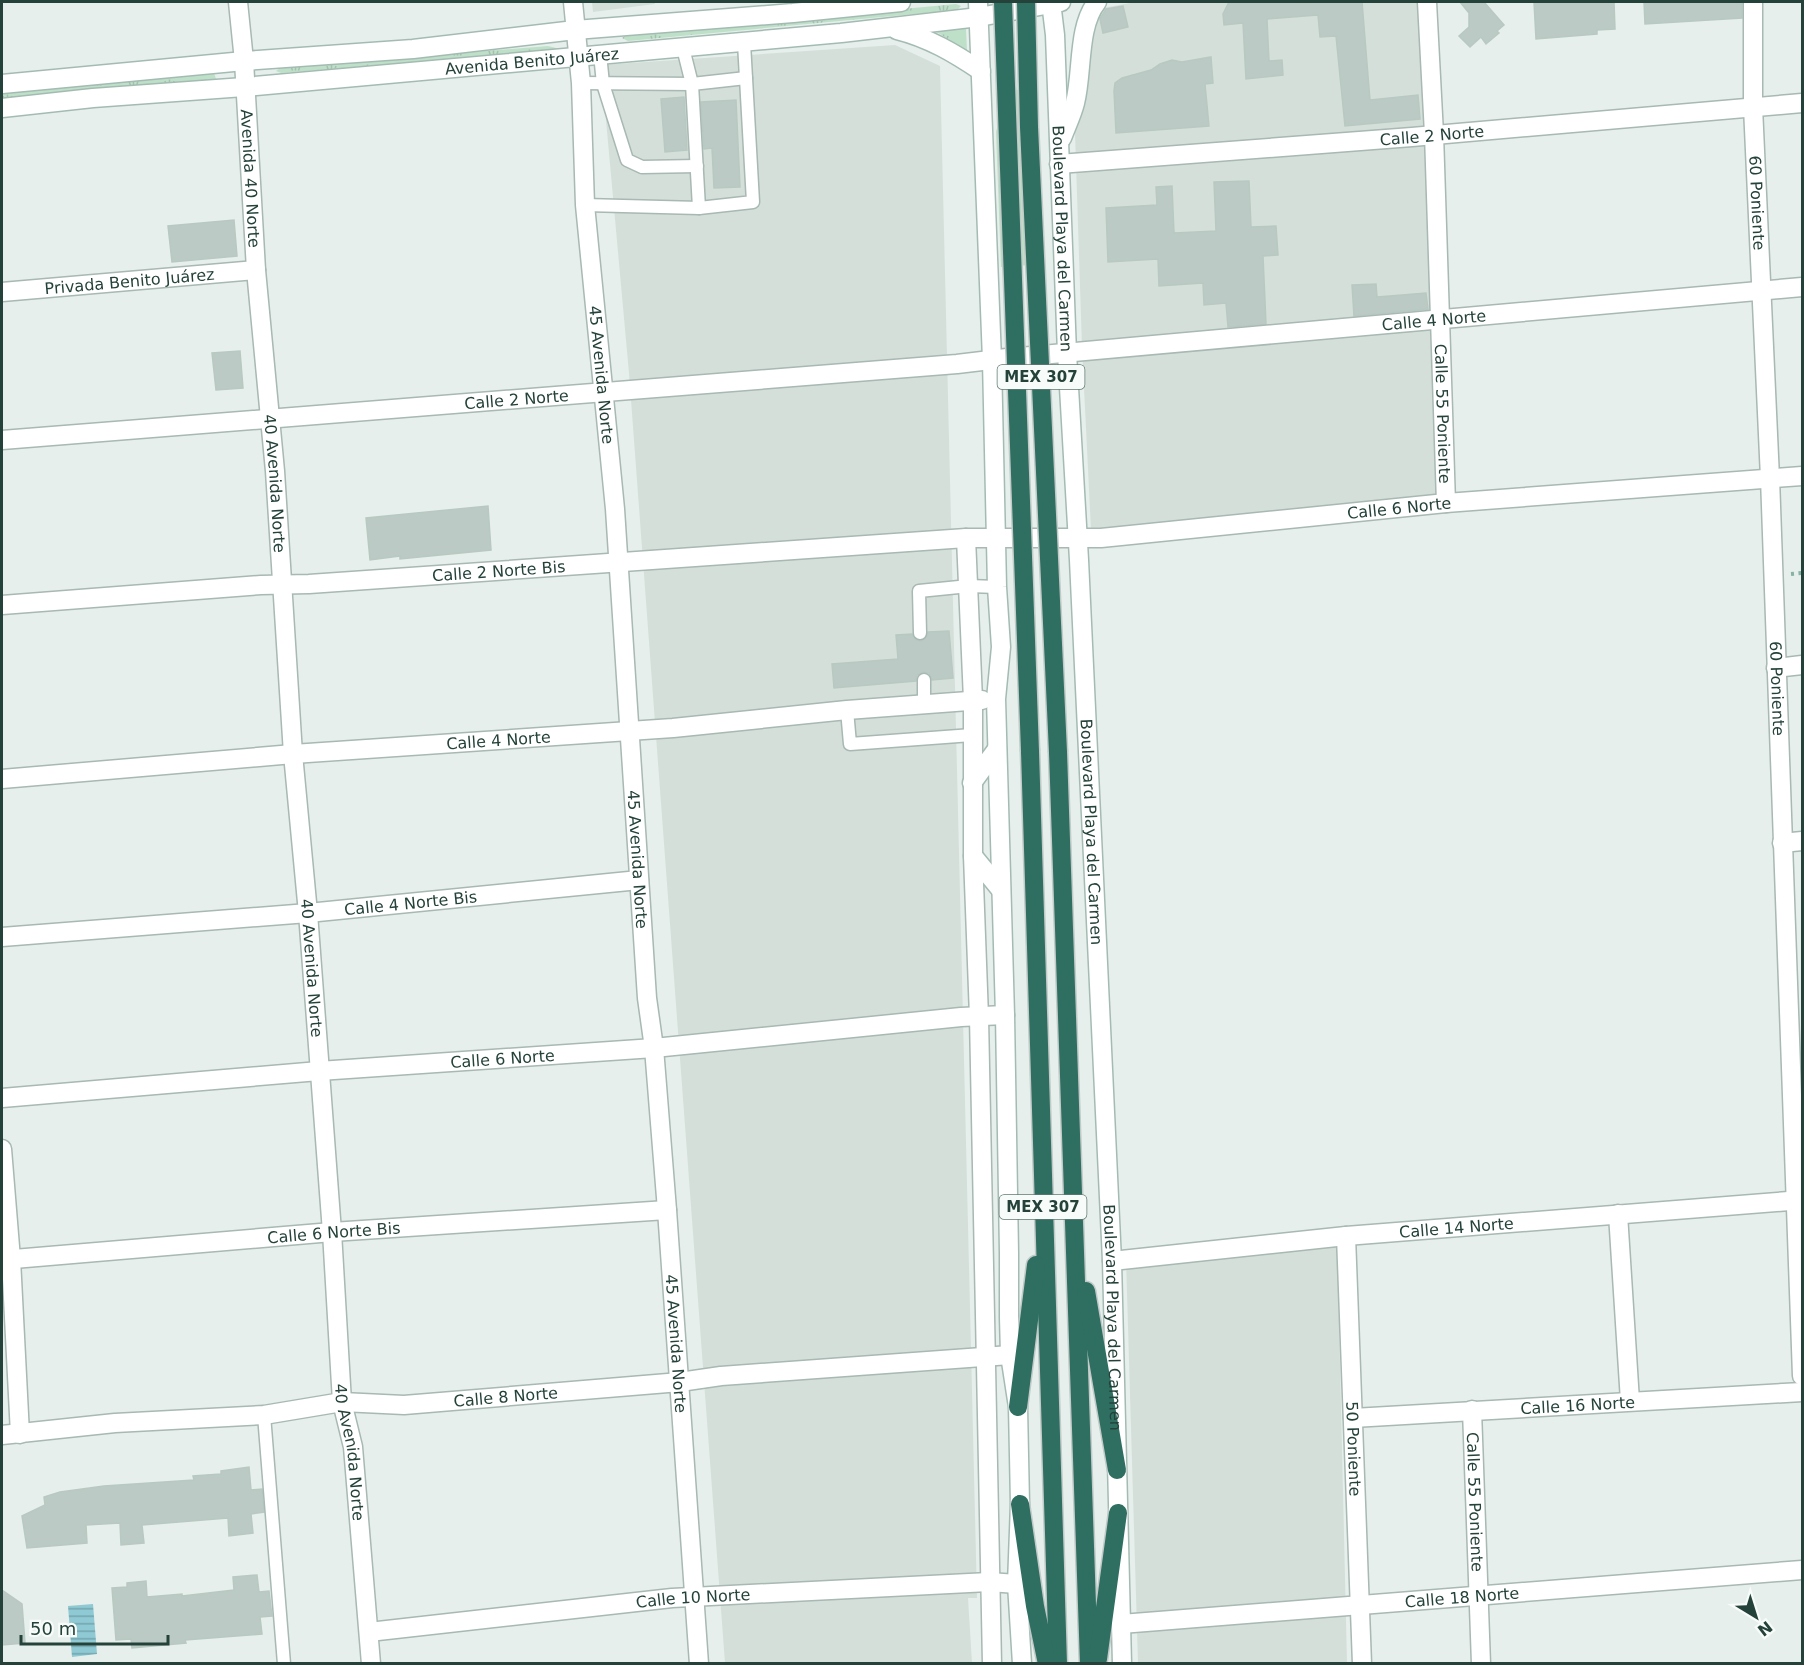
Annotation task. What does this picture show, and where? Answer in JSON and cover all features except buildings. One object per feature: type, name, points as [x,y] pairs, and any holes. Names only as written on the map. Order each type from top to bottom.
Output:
[{"type":"highway","name":"MEX 307","points":[[1003,2],[1030,751],[1058,1664]]},
{"type":"highway","name":"MEX 307","points":[[1026,2],[1029,127],[1058,752],[1089,1664]]},
{"type":"highway","points":[[1018,1407],[1043,1210]]},
{"type":"highway","points":[[1075,1226],[1117,1470]]},
{"type":"highway","points":[[1020,1504],[1035,1606],[1047,1664]]},
{"type":"highway","points":[[1097,1664],[1118,1512]]},
{"type":"street","name":"Avenida 40 Norte","points":[[238,2],[244,61],[256,270]]},
{"type":"street","name":"45 Avenida Norte","points":[[573,2],[580,83],[585,204],[619,562],[647,998],[654,1048],[667,1210],[699,1664]]},
{"type":"street","name":"Avenida Benito Juárez","points":[[2,84],[244,61],[413,49],[575,30],[897,2]]},
{"type":"street","name":"Avenida Benito Juárez","points":[[2,108],[744,43],[888,28],[978,9],[1054,2]]},
{"type":"street","name":"Boulevard Playa del Carmen","points":[[1054,2],[1066,353],[1079,560],[1112,1261],[1122,1664]]},
{"type":"street","points":[[1058,156],[1075,101],[1084,38],[1092,8],[1097,2]]},
{"type":"street","name":"Calle 55 Poniente","points":[[1427,2],[1434,134],[1446,503]]},
{"type":"street","name":"60 Poniente","points":[[1753,2],[1753,107],[1763,291],[1782,843],[1797,1017],[1803,1376]]},
{"type":"street","points":[[978,9],[1001,647],[996,699],[1005,1015],[1010,1355],[1018,1407],[1020,1504],[1017,1584],[1022,1664]]},
{"type":"street","points":[[888,28],[918,35],[945,48],[981,71]]},
{"type":"street","name":"Calle 2 Norte","points":[[1058,156],[1434,134],[1803,103]]},
{"type":"street","name":"Privada Benito Juárez","points":[[2,292],[256,270]]},
{"type":"street","name":"40 Avenida Norte","points":[[256,270],[271,418],[293,754],[308,913],[332,1232],[342,1402],[353,1447],[371,1664]]},
{"type":"street","name":"Calle 4 Norte","points":[[1066,353],[1803,287]]},
{"type":"street","name":"Calle 2 Norte","points":[[2,440],[945,365],[1066,353]]},
{"type":"street","name":"Calle 6 Norte","points":[[997,538],[1077,540],[1446,503],[1803,476]]},
{"type":"street","points":[[966,538],[973,700],[973,856],[979,1017],[992,1664]]},
{"type":"street","name":"Calle 2 Norte Bis","points":[[2,605],[261,585],[966,538],[997,538]]},
{"type":"street","points":[[1776,668],[1803,665]]},
{"type":"street","name":"Calle 4 Norte","points":[[2,779],[293,754],[630,731],[847,710],[996,699]]},
{"type":"street","points":[[972,783],[998,749]]},
{"type":"street","points":[[1782,843],[1803,841]]},
{"type":"street","points":[[973,856],[1001,890]]},
{"type":"street","name":"Calle 4 Norte Bis","points":[[2,937],[308,913],[639,880]]},
{"type":"street","name":"Calle 6 Norte","points":[[2,1098],[319,1071],[654,1048],[954,1017],[1005,1015]]},
{"type":"street","points":[[2,1149],[6,1259],[20,1434]]},
{"type":"street","name":"Calle 14 Norte","points":[[1112,1261],[1346,1236],[1799,1200]]},
{"type":"street","name":"Calle 6 Norte Bis","points":[[6,1259],[332,1232],[667,1210]]},
{"type":"street","points":[[1618,1214],[1630,1401]]},
{"type":"street","name":"50 Poniente","points":[[1346,1236],[1362,1664]]},
{"type":"street","name":"Calle 8 Norte","points":[[2,1435],[115,1424],[264,1414],[342,1402],[404,1405],[680,1382],[721,1376],[1010,1355]]},
{"type":"street","name":"Calle 16 Norte","points":[[1353,1418],[1803,1392]]},
{"type":"street","name":"Calle 55 Poniente","points":[[1472,1410],[1481,1664]]},
{"type":"street","name":"Calle 18 Norte","points":[[1121,1624],[1803,1570]]},
{"type":"street","name":"Calle 10 Norte","points":[[369,1632],[694,1596],[989,1582],[1017,1584]]},
{"type":"lane","points":[[585,204],[699,208],[753,202],[744,43]]},
{"type":"lane","points":[[683,48],[692,84],[699,208]]},
{"type":"lane","points":[[600,54],[603,84],[627,160],[642,167],[697,166]]},
{"type":"lane","points":[[580,83],[692,84],[746,78]]},
{"type":"lane","points":[[920,633],[919,591],[997,586]]},
{"type":"lane","points":[[924,680],[924,704]]},
{"type":"lane","points":[[847,710],[850,744],[972,735]]},
{"type":"lane","points":[[264,1414],[284,1664]]},
{"type":"shaded area","points":[[592,2],[654,2],[655,4],[593,12]]},
{"type":"shaded area","points":[[1136,2],[1420,2],[1441,499],[1091,530],[1075,133],[1097,9]]},
{"type":"shaded area","points":[[895,45],[940,66],[977,1598],[968,1598],[972,1663],[725,1663],[629,373],[601,65]]},
{"type":"shaded area","points":[[1337,1237],[1347,1663],[1138,1663],[1126,1259]]},
{"type":"green space","points":[[956,4],[961,6],[957,10],[628,41],[622,38],[626,35]]},
{"type":"green space","points":[[966,28],[967,51],[935,31]]},
{"type":"green space","points":[[548,46],[564,50],[281,73],[276,71],[281,67]]},
{"type":"green space","points":[[214,73],[216,79],[2,99],[2,93]]},
{"type":"green space","points":[[1025,89],[1039,127],[1045,264],[1001,267],[996,132],[1006,91]]},
{"type":"water","points":[[93,1604],[97,1654],[72,1657],[68,1606]]}]
